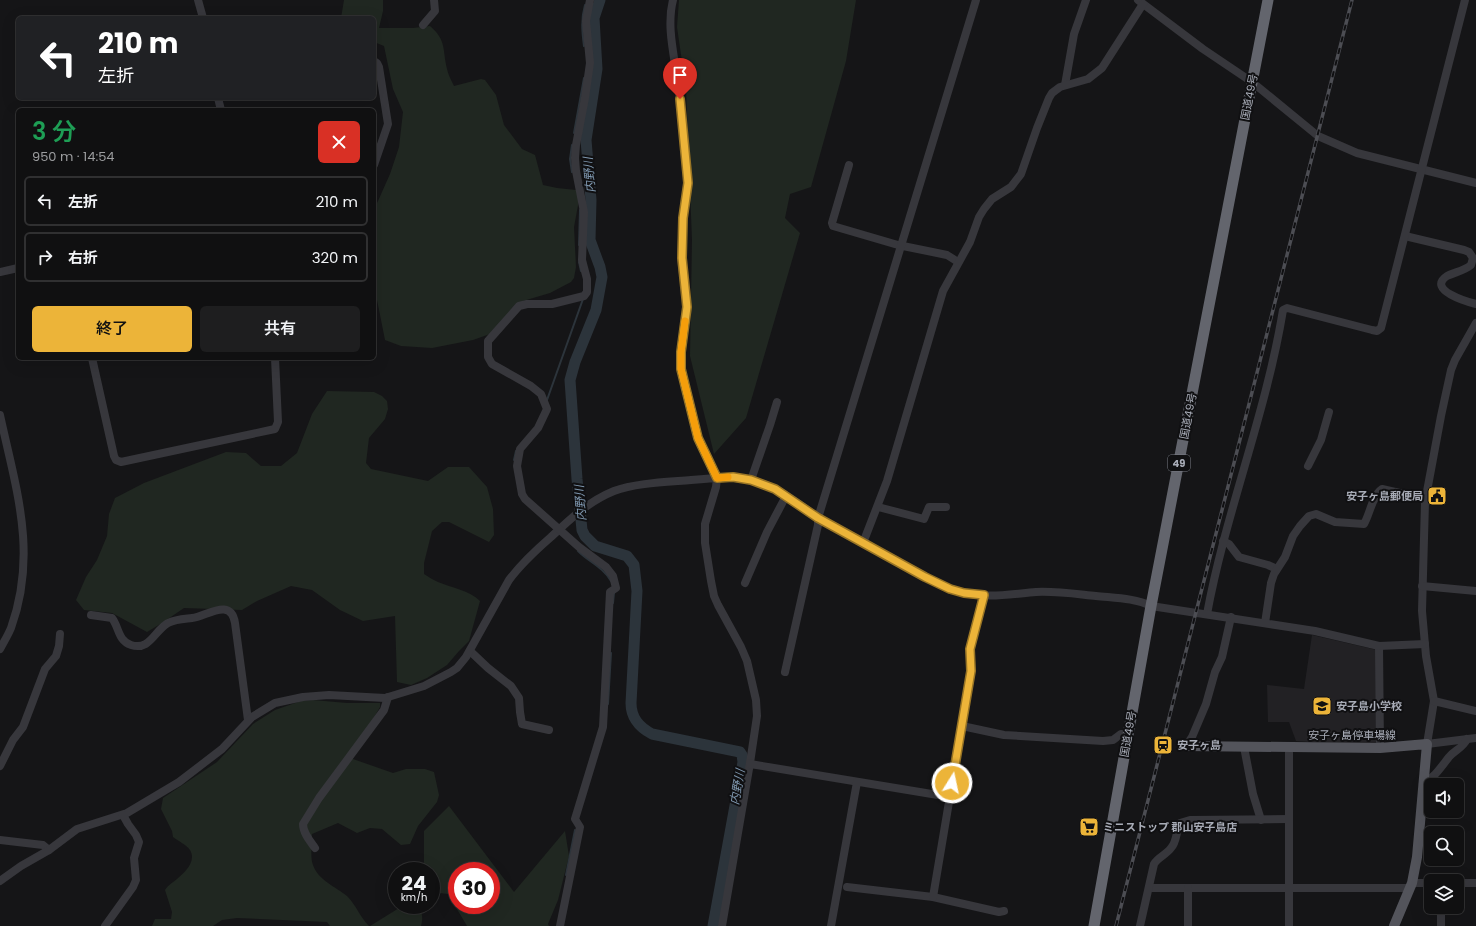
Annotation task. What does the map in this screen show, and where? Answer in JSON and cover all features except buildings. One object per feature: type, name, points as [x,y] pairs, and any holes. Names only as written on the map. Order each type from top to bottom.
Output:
[{"type":"highway","name":"国道49号","points":[[1094,926],[1152,606],[1268,0]]},
{"type":"main road","name":"安子ヶ島停車場線","points":[[1186,746],[1380,748],[1427,744]]},
{"type":"main road","points":[[1394,926],[1411,886],[1418,850],[1427,744]]},
{"type":"street","points":[[198,0],[202,16]]},
{"type":"street","points":[[424,26],[435,11],[434,0]]},
{"type":"street","points":[[560,926],[580,827],[575,819],[603,727],[610,592],[616,588],[613,576],[606,567],[590,556],[525,500],[522,494],[517,466],[520,449],[538,428],[547,406],[540,394],[531,386],[492,364],[487,352],[488,341],[519,306],[527,304],[552,304],[584,296],[587,292],[587,279],[582,264],[584,212],[575,165],[576,145],[590,63],[586,21],[590,0]]},
{"type":"street","points":[[673,0],[670,15],[688,183],[683,218],[682,258],[687,307],[681,352],[681,369],[698,438],[717,478],[716,487],[705,524],[705,543],[714,596],[747,661],[756,700],[757,716],[722,926]]},
{"type":"street","points":[[785,672],[818,525],[818,518],[976,0]]},
{"type":"street","points":[[1065,84],[1074,34],[1086,0]]},
{"type":"street","points":[[1207,614],[1223,542],[1267,390],[1283,310],[1287,308],[1372,330],[1379,330],[1381,328],[1406,236],[1421,168],[1464,0]]},
{"type":"street","points":[[863,543],[878,507],[896,453],[943,291],[970,242],[984,209],[992,199],[1010,187],[1021,174],[1049,98],[1056,89],[1065,84],[1088,79],[1102,68],[1140,2],[1209,53],[1252,82],[1318,136],[1357,152],[1476,183]]},
{"type":"street","points":[[376,63],[378,64],[380,70],[388,124],[376,160]]},
{"type":"street","points":[[849,165],[832,223],[833,226],[898,245],[947,255],[958,262]]},
{"type":"street","points":[[1406,236],[1469,252],[1473,258],[1471,265],[1446,277],[1442,283],[1442,287],[1448,294],[1476,304]]},
{"type":"street","points":[[0,272],[16,268]]},
{"type":"street","points":[[1476,323],[1451,370],[1441,416],[1426,499],[1422,586],[1422,611],[1425,644],[1434,701],[1427,744],[1476,738]]},
{"type":"street","points":[[92,360],[114,456],[116,460],[121,462],[275,429],[278,422],[275,360]]},
{"type":"street","points":[[751,480],[777,402]]},
{"type":"street","points":[[1308,466],[1321,440],[1329,412]]},
{"type":"street","points":[[0,415],[18,494],[25,545],[21,592],[11,629],[0,649]]},
{"type":"street","points":[[0,881],[21,866],[49,850],[77,829],[123,815],[179,782],[208,761],[233,738],[248,720],[274,703],[303,697],[329,695],[381,698],[388,697],[424,686],[451,672],[461,664],[470,651],[509,580],[517,570],[559,529],[590,503],[614,491],[630,487],[733,477],[751,480],[775,489],[818,518],[925,577],[950,589],[964,593],[984,595],[1062,592],[1126,599],[1152,606],[1315,631],[1379,646],[1425,644]]},
{"type":"street","points":[[1265,623],[1271,583],[1277,569],[1285,557],[1293,536],[1310,515],[1318,514],[1335,522],[1361,525],[1364,523],[1381,489],[1426,499]]},
{"type":"street","points":[[745,583],[767,532],[786,496]]},
{"type":"street","points":[[878,507],[924,519],[929,507],[946,507]]},
{"type":"street","points":[[1223,542],[1229,544],[1239,557],[1277,569]]},
{"type":"street","points":[[1422,586],[1476,591]]},
{"type":"street","points":[[933,897],[971,671],[970,649],[984,595]]},
{"type":"street","points":[[91,615],[112,618],[117,625],[121,637],[128,644],[137,646],[148,643],[165,625],[175,620],[192,618],[221,609],[230,612],[235,620],[248,720]]},
{"type":"street","points":[[1186,746],[1206,704],[1215,672],[1222,657],[1231,617]]},
{"type":"street","points":[[0,766],[13,740],[23,726],[45,669],[56,656],[60,634]]},
{"type":"street","points":[[1379,646],[1380,748]]},
{"type":"street","points":[[470,651],[488,668],[511,686],[518,698],[522,724],[549,730]]},
{"type":"street","points":[[315,848],[303,829],[303,824],[319,798],[384,710],[388,697]]},
{"type":"street","points":[[1434,701],[1476,711]]},
{"type":"street","points":[[962,726],[1004,735],[1103,741],[1113,740],[1121,734],[1128,734]]},
{"type":"street","points":[[1423,784],[1432,779],[1450,756],[1464,745],[1467,739]]},
{"type":"street","points":[[1244,747],[1253,794],[1261,820]]},
{"type":"street","points":[[1288,926],[1289,747]]},
{"type":"street","points":[[750,763],[950,797]]},
{"type":"street","points":[[832,926],[858,782]]},
{"type":"street","points":[[105,926],[133,887],[136,880],[134,858],[139,840],[123,815]]},
{"type":"street","points":[[1140,926],[1154,864],[1174,845],[1180,823],[1190,820],[1288,819]]},
{"type":"street","points":[[0,840],[43,845],[49,850]]},
{"type":"street","points":[[1464,883],[1476,883]]},
{"type":"street","points":[[1149,888],[1289,888],[1411,886],[1424,884]]},
{"type":"street","points":[[847,887],[933,897],[999,912],[1004,911]]},
{"type":"street","points":[[1188,888],[1188,926]]},
{"type":"street","points":[[1441,914],[1441,926]]},
{"type":"shaded area","points":[[344,0],[383,0],[383,11],[379,28],[413,28],[430,26],[442,41],[447,71],[454,86],[481,79],[485,80],[496,95],[504,125],[522,149],[535,155],[543,185],[576,190],[579,200],[574,227],[576,267],[574,278],[571,282],[550,293],[523,301],[490,334],[473,340],[432,348],[401,346],[385,340],[376,295],[376,206],[390,174],[399,147],[403,112],[393,89],[384,46],[376,43],[376,16],[341,16]]},
{"type":"shaded area","points":[[679,0],[856,0],[846,61],[811,187],[790,194],[785,218],[800,233],[746,418],[714,454],[690,356],[692,240],[686,89],[677,27]]},
{"type":"shaded area","points":[[327,391],[374,392],[382,396],[387,401],[388,409],[385,419],[369,438],[366,463],[371,469],[428,481],[448,467],[469,467],[487,487],[493,509],[494,535],[489,542],[449,522],[442,522],[432,531],[424,563],[424,574],[438,582],[471,594],[480,601],[469,641],[447,665],[427,678],[411,685],[397,682],[395,616],[363,621],[340,610],[312,590],[291,586],[257,601],[242,610],[184,608],[147,632],[112,613],[84,610],[76,600],[86,577],[97,560],[107,536],[109,514],[115,498],[144,483],[226,452],[246,453],[261,466],[281,466],[297,453],[312,414]]},
{"type":"shaded area","name":"安子島小学校","points":[[1312,635],[1377,650],[1377,746],[1296,741],[1289,722],[1268,722],[1267,685],[1304,689]]},
{"type":"shaded area","points":[[313,700],[347,703],[380,703],[380,707],[353,754],[353,759],[393,773],[406,769],[425,769],[434,772],[439,795],[437,802],[418,826],[410,844],[401,845],[382,829],[370,828],[357,833],[338,823],[312,834],[311,850],[315,870],[323,879],[347,896],[369,926],[330,926],[327,922],[237,918],[222,920],[213,926],[152,926],[155,919],[171,919],[172,912],[165,890],[189,867],[192,859],[192,854],[189,848],[173,837],[172,831],[161,809],[163,798],[217,762],[253,724],[275,710],[301,701]]},
{"type":"shaded area","points":[[449,806],[491,862],[448,862],[448,894],[440,893],[440,862],[424,862],[424,831]]},
{"type":"shaded area","points":[[565,831],[569,856],[558,900],[548,924],[549,926],[467,926],[460,914],[500,914],[500,873],[514,892]]},
{"type":"shaded area","points":[[389,914],[421,914],[422,916],[421,926],[370,926]]},
{"type":"waterway","name":"内野川","points":[[600,0],[594,18],[597,69],[586,140],[591,200],[590,240],[602,277],[596,310],[575,362],[570,380],[582,530],[585,536],[595,546],[627,556],[634,565],[637,591],[631,703],[634,718],[643,728],[652,734],[740,752],[742,755],[743,762],[713,926]]},
{"type":"waterway","points":[[584,46],[582,25],[585,5]]},
{"type":"waterway","points":[[574,133],[584,78]]},
{"type":"waterway","points":[[572,145],[570,159],[572,172]]},
{"type":"waterway","points":[[579,245],[580,210]]},
{"type":"waterway","points":[[579,262],[581,271]]},
{"type":"waterway","points":[[547,400],[583,299]]},
{"type":"waterway","points":[[514,460],[516,451]]},
{"type":"waterway","points":[[578,551],[600,568],[611,581]]},
{"type":"waterway","points":[[613,603],[614,593]]},
{"type":"waterway","points":[[608,704],[611,653]]},
{"type":"waterway","points":[[566,875],[575,830]]},
{"type":"railway","points":[[1116,926],[1352,0]]},
{"type":"slow traffic","points":[[685,321],[681,352],[681,369],[698,438],[717,478],[728,477]]},
{"type":"place","name":"安子ヶ島郵便局","points":[[1437,496]]},
{"type":"place","name":"安子島小学校","points":[[1322,706]]},
{"type":"place","name":"安子ヶ島","points":[[1163,745]]},
{"type":"place","name":"ミニストップ 郡山安子島店","points":[[1089,827]]},
{"type":"route","points":[[680,99],[688,183],[683,218],[682,258],[687,307],[681,352],[681,369],[698,438],[717,478],[733,477],[751,480],[775,489],[818,518],[925,577],[950,589],[964,593],[984,595],[970,649],[971,671],[969,688],[952,783]]}]
